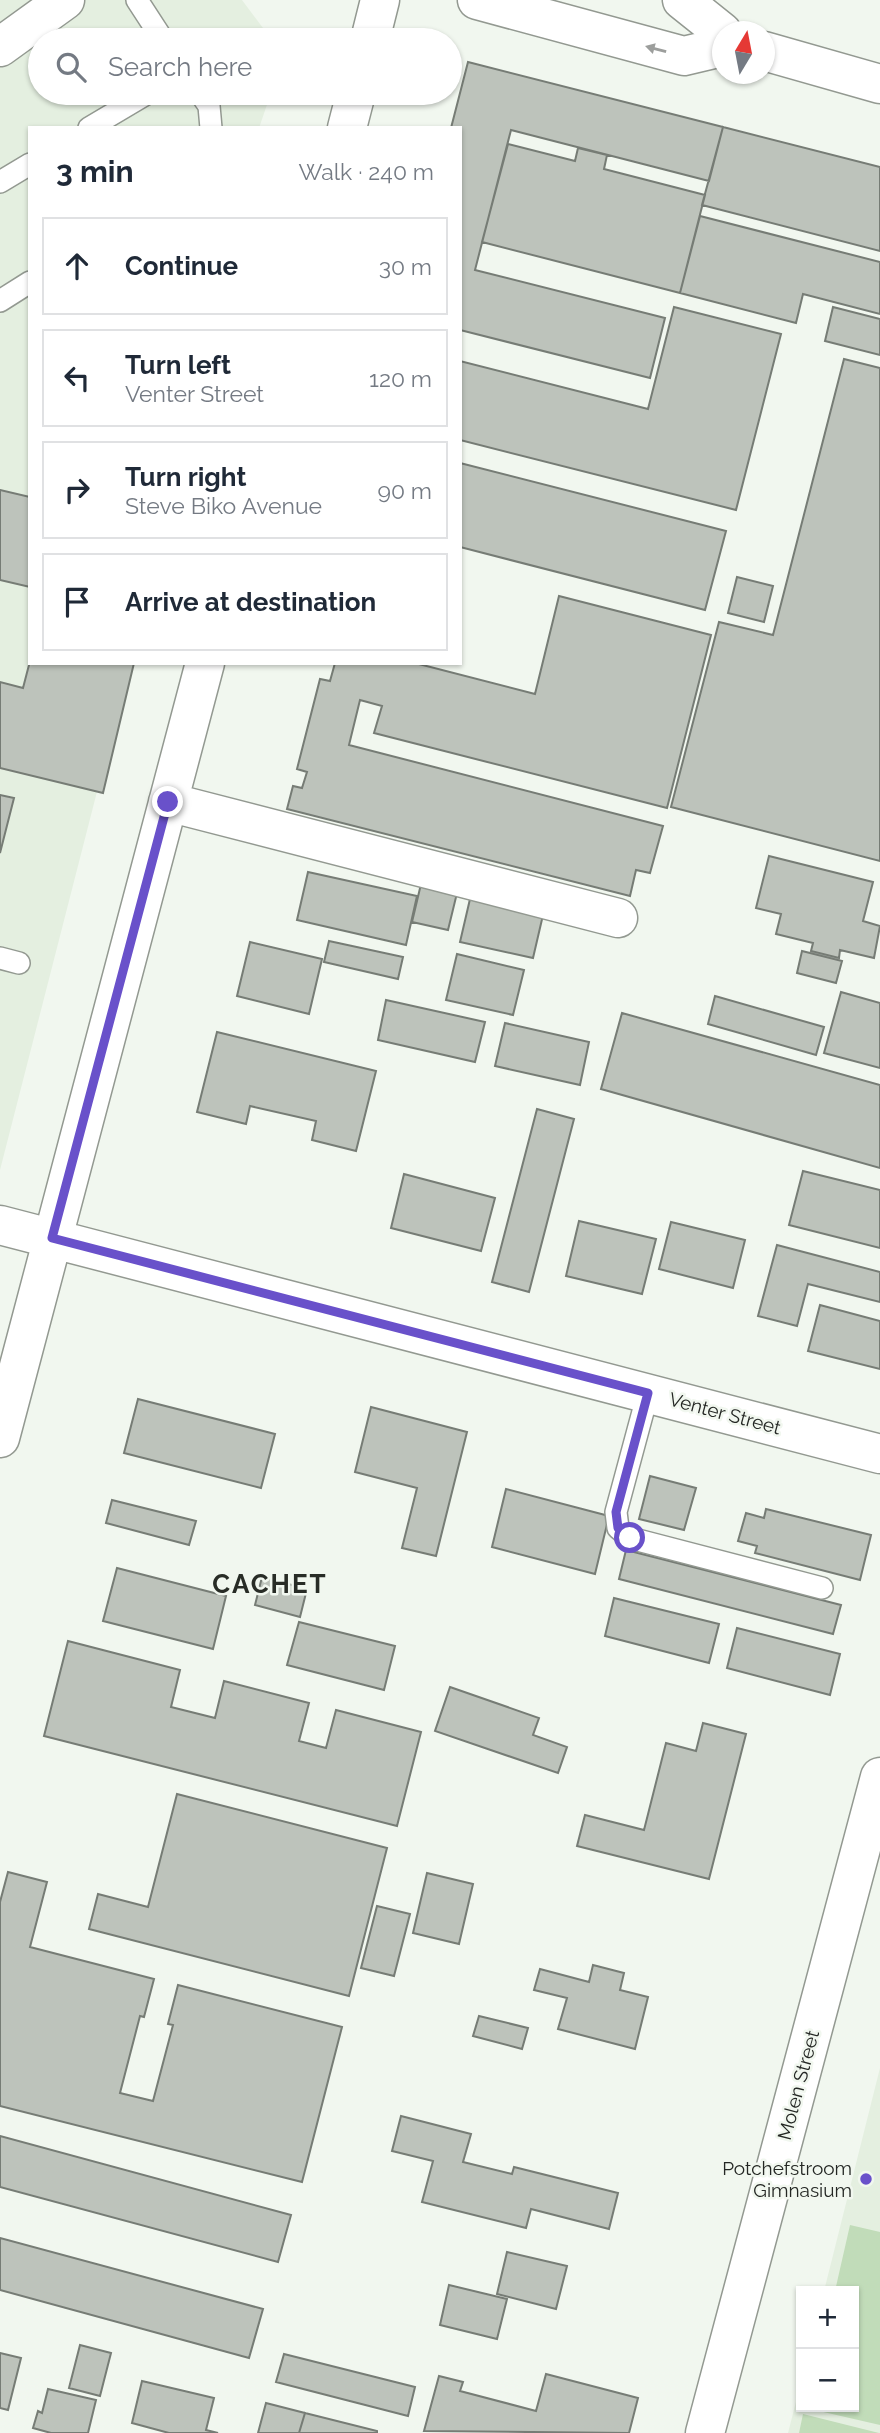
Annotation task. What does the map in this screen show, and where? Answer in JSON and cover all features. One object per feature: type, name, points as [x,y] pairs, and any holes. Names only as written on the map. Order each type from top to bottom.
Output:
[{"type":"street","points":[[0,47],[65,0]]},
{"type":"street","points":[[373,28],[380,0]]},
{"type":"street","points":[[477,0],[684,57],[712,50]]},
{"type":"street","points":[[682,0],[712,23]]},
{"type":"street","points":[[775,54],[880,83]]},
{"type":"street","points":[[348,126],[353,105]]},
{"type":"street","points":[[0,1438],[204,665]]},
{"type":"street","points":[[168,802],[618,918]]},
{"type":"street","name":"Venter Street","points":[[0,1225],[880,1454]]},
{"type":"street","name":"Molen Street","points":[[705,2433],[880,1777]]},
{"type":"lane","points":[[136,0],[155,28]]},
{"type":"lane","points":[[92,126],[128,105]]},
{"type":"lane","points":[[208,105],[211,126]]},
{"type":"lane","points":[[0,181],[28,165]]},
{"type":"lane","points":[[0,301],[28,283]]},
{"type":"lane","points":[[648,1393],[616,1512],[618,1528],[630,1538],[822,1588]]},
{"type":"shaded area","points":[[0,0],[242,0],[263,28],[28,28],[28,105],[267,105],[260,126],[28,126],[28,665],[129,665],[0,1170]]},
{"type":"shaded area","name":"Potchefstroom Gimnasium","points":[[880,2068],[880,2433],[788,2433],[796,2402],[796,2412],[859,2412],[859,2286],[825,2286]]},
{"type":"green space","points":[[850,2225],[880,2232],[880,2425],[823,2412],[859,2412],[859,2286],[836,2286]]},
{"type":"green space","points":[[803,2414],[879,2433],[799,2433]]},
{"type":"building","points":[[468,62],[723,127],[709,181],[511,130],[475,270],[665,318],[650,378],[462,331],[462,126],[452,126],[457,105],[462,105],[462,85]]},
{"type":"building","points":[[723,127],[880,167],[880,251],[702,205]]},
{"type":"building","points":[[508,144],[575,161],[578,148],[607,155],[604,169],[705,195],[680,293],[482,242]]},
{"type":"building","points":[[700,216],[880,262],[880,314],[803,294],[796,323],[680,293]]},
{"type":"building","points":[[674,307],[781,334],[736,510],[462,441],[462,362],[648,409]]},
{"type":"building","points":[[833,307],[880,319],[880,355],[825,341]]},
{"type":"building","points":[[844,359],[880,368],[880,861],[671,807],[719,622],[773,635]]},
{"type":"building","points":[[462,464],[726,531],[705,610],[462,548]]},
{"type":"building","points":[[0,490],[28,497],[28,587],[0,580]]},
{"type":"building","points":[[737,577],[773,586],[764,622],[728,613]]},
{"type":"building","points":[[559,596],[711,635],[667,808],[374,733],[382,706],[360,700],[349,745],[663,826],[650,873],[636,870],[630,896],[287,809],[293,786],[302,788],[307,772],[297,769],[320,679],[330,681],[334,665],[423,665],[535,694]]},
{"type":"building","points":[[29,665],[134,665],[103,793],[0,768],[0,682],[23,688]]},
{"type":"building","points":[[0,795],[14,798],[0,853]]},
{"type":"building","points":[[769,856],[873,882],[863,921],[880,926],[874,958],[840,950],[839,958],[811,951],[813,943],[776,934],[781,914],[756,908]]},
{"type":"building","points":[[308,872],[417,896],[406,945],[297,920]]},
{"type":"building","points":[[421,884],[457,893],[448,930],[412,922]]},
{"type":"building","points":[[470,899],[543,915],[533,958],[460,942]]},
{"type":"building","points":[[329,941],[403,957],[398,979],[324,962]]},
{"type":"building","points":[[250,942],[322,959],[309,1014],[237,996]]},
{"type":"building","points":[[802,951],[842,961],[836,983],[797,973]]},
{"type":"building","points":[[457,954],[524,970],[513,1015],[446,1000]]},
{"type":"building","points":[[841,992],[880,1003],[880,1068],[824,1053]]},
{"type":"building","points":[[715,996],[824,1027],[816,1055],[708,1024]]},
{"type":"building","points":[[386,1000],[485,1022],[475,1062],[378,1040]]},
{"type":"building","points":[[622,1013],[880,1085],[880,1168],[601,1089]]},
{"type":"building","points":[[505,1023],[589,1042],[580,1085],[495,1066]]},
{"type":"building","points":[[217,1032],[376,1071],[356,1151],[312,1140],[316,1121],[250,1106],[246,1124],[197,1112]]},
{"type":"building","points":[[537,1109],[574,1119],[529,1292],[492,1282]]},
{"type":"building","points":[[803,1171],[880,1190],[880,1248],[789,1225]]},
{"type":"building","points":[[404,1174],[495,1198],[481,1251],[391,1228]]},
{"type":"building","points":[[579,1221],[656,1239],[642,1294],[566,1276]]},
{"type":"building","points":[[671,1222],[745,1240],[733,1288],[659,1269]]},
{"type":"building","points":[[777,1245],[880,1272],[880,1302],[808,1284],[797,1326],[758,1316]]},
{"type":"building","points":[[820,1305],[880,1321],[880,1369],[808,1351]]},
{"type":"building","points":[[138,1399],[275,1434],[261,1488],[124,1453]]},
{"type":"building","points":[[371,1407],[467,1432],[436,1556],[402,1548],[417,1488],[355,1472]]},
{"type":"building","points":[[650,1476],[696,1488],[684,1530],[639,1519]]},
{"type":"building","points":[[506,1489],[609,1516],[595,1574],[492,1547]]},
{"type":"building","points":[[112,1500],[196,1521],[189,1545],[106,1523]]},
{"type":"building","points":[[766,1509],[871,1535],[860,1580],[755,1553],[757,1546],[738,1541],[746,1513],[764,1518]]},
{"type":"building","points":[[626,1550],[841,1605],[833,1634],[619,1579]]},
{"type":"building","points":[[117,1568],[226,1596],[213,1649],[103,1621]]},
{"type":"building","points":[[262,1577],[307,1589],[300,1617],[255,1605]]},
{"type":"building","points":[[614,1598],[719,1624],[709,1663],[605,1636]]},
{"type":"building","points":[[299,1622],[395,1646],[384,1690],[287,1665]]},
{"type":"building","points":[[737,1628],[840,1654],[830,1695],[727,1668]]},
{"type":"building","points":[[68,1641],[180,1670],[171,1707],[215,1718],[224,1681],[309,1703],[299,1741],[326,1748],[336,1710],[421,1732],[397,1826],[44,1736]]},
{"type":"building","points":[[450,1687],[539,1718],[533,1735],[567,1747],[558,1773],[435,1731]]},
{"type":"building","points":[[703,1723],[746,1734],[709,1879],[577,1846],[585,1815],[644,1830],[666,1743],[696,1751]]},
{"type":"building","points":[[177,1794],[387,1848],[349,1996],[89,1929],[98,1894],[148,1907]]},
{"type":"building","points":[[8,1872],[47,1882],[30,1947],[154,1979],[144,2017],[140,2016],[120,2093],[153,2101],[173,2025],[168,2024],[178,1985],[342,2027],[302,2182],[0,2106],[0,1902]]},
{"type":"building","points":[[427,1873],[473,1884],[459,1944],[413,1933]]},
{"type":"building","points":[[377,1906],[410,1914],[394,1976],[361,1968]]},
{"type":"building","points":[[593,1965],[624,1973],[620,1990],[648,1997],[635,2049],[558,2029],[567,1998],[534,1990],[540,1969],[589,1982]]},
{"type":"building","points":[[479,2016],[528,2028],[522,2049],[473,2036]]},
{"type":"building","points":[[401,2116],[471,2134],[463,2162],[512,2174],[514,2167],[618,2193],[609,2229],[531,2209],[526,2228],[422,2202],[433,2161],[392,2151]]},
{"type":"building","points":[[0,2136],[291,2215],[278,2262],[0,2187]]},
{"type":"building","points":[[0,2238],[263,2309],[249,2358],[0,2290]]},
{"type":"building","points":[[507,2252],[567,2266],[556,2309],[497,2294]]},
{"type":"building","points":[[449,2285],[507,2299],[497,2339],[440,2325]]},
{"type":"building","points":[[80,2345],[111,2353],[100,2396],[69,2388]]},
{"type":"building","points":[[0,2353],[21,2358],[8,2410],[0,2408]]},
{"type":"building","points":[[284,2354],[415,2387],[408,2416],[276,2382]]},
{"type":"building","points":[[546,2374],[638,2398],[629,2433],[424,2431],[439,2376],[463,2382],[460,2391],[536,2411]]},
{"type":"building","points":[[142,2381],[214,2398],[206,2430],[218,2433],[169,2433],[132,2423]]},
{"type":"building","points":[[48,2389],[96,2400],[88,2433],[51,2433],[33,2428],[38,2411],[42,2413]]},
{"type":"building","points":[[266,2403],[305,2413],[299,2433],[258,2433]]},
{"type":"building","points":[[305,2413],[377,2431],[377,2433],[299,2433]]},
{"type":"place","name":"Potchefstroom Gimnasium","points":[[866,2179]]},
{"type":"district","name":"CACHET","points":[[270,1584]]},
{"type":"route","points":[[168,802],[52,1238],[648,1393],[616,1512],[618,1528],[630,1538]]}]
